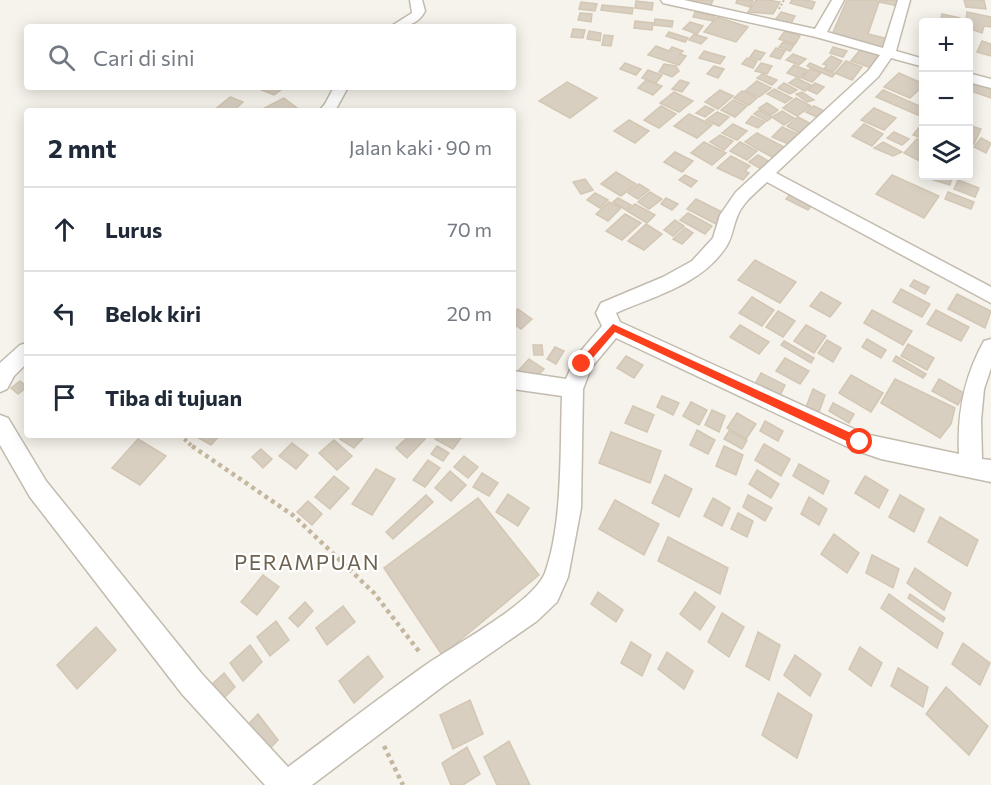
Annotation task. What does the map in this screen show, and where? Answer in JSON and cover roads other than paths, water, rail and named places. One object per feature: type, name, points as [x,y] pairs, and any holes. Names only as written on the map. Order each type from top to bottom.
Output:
[{"type":"street","points":[[402,24],[417,15],[419,11],[416,0]]},
{"type":"street","points":[[667,0],[819,34],[919,61]]},
{"type":"street","points":[[819,34],[838,0]]},
{"type":"street","points":[[904,0],[889,52],[873,74],[742,196],[729,213],[721,241],[695,266],[646,293],[608,308],[607,319],[613,328],[860,442],[911,456],[981,469]]},
{"type":"street","points":[[973,78],[991,84]]},
{"type":"street","points":[[334,108],[340,90]]},
{"type":"street","points":[[765,174],[991,296]]},
{"type":"street","points":[[0,425],[38,489],[192,684],[286,785],[436,674],[528,612],[548,593],[556,577],[569,508],[573,389],[582,364],[613,328]]},
{"type":"street","points":[[981,469],[967,430],[976,384],[991,347]]},
{"type":"street","points":[[0,383],[6,370],[24,354]]},
{"type":"street","points":[[516,380],[573,389]]},
{"type":"district","name":"PERAMPUAN","points":[[307,561]]}]
